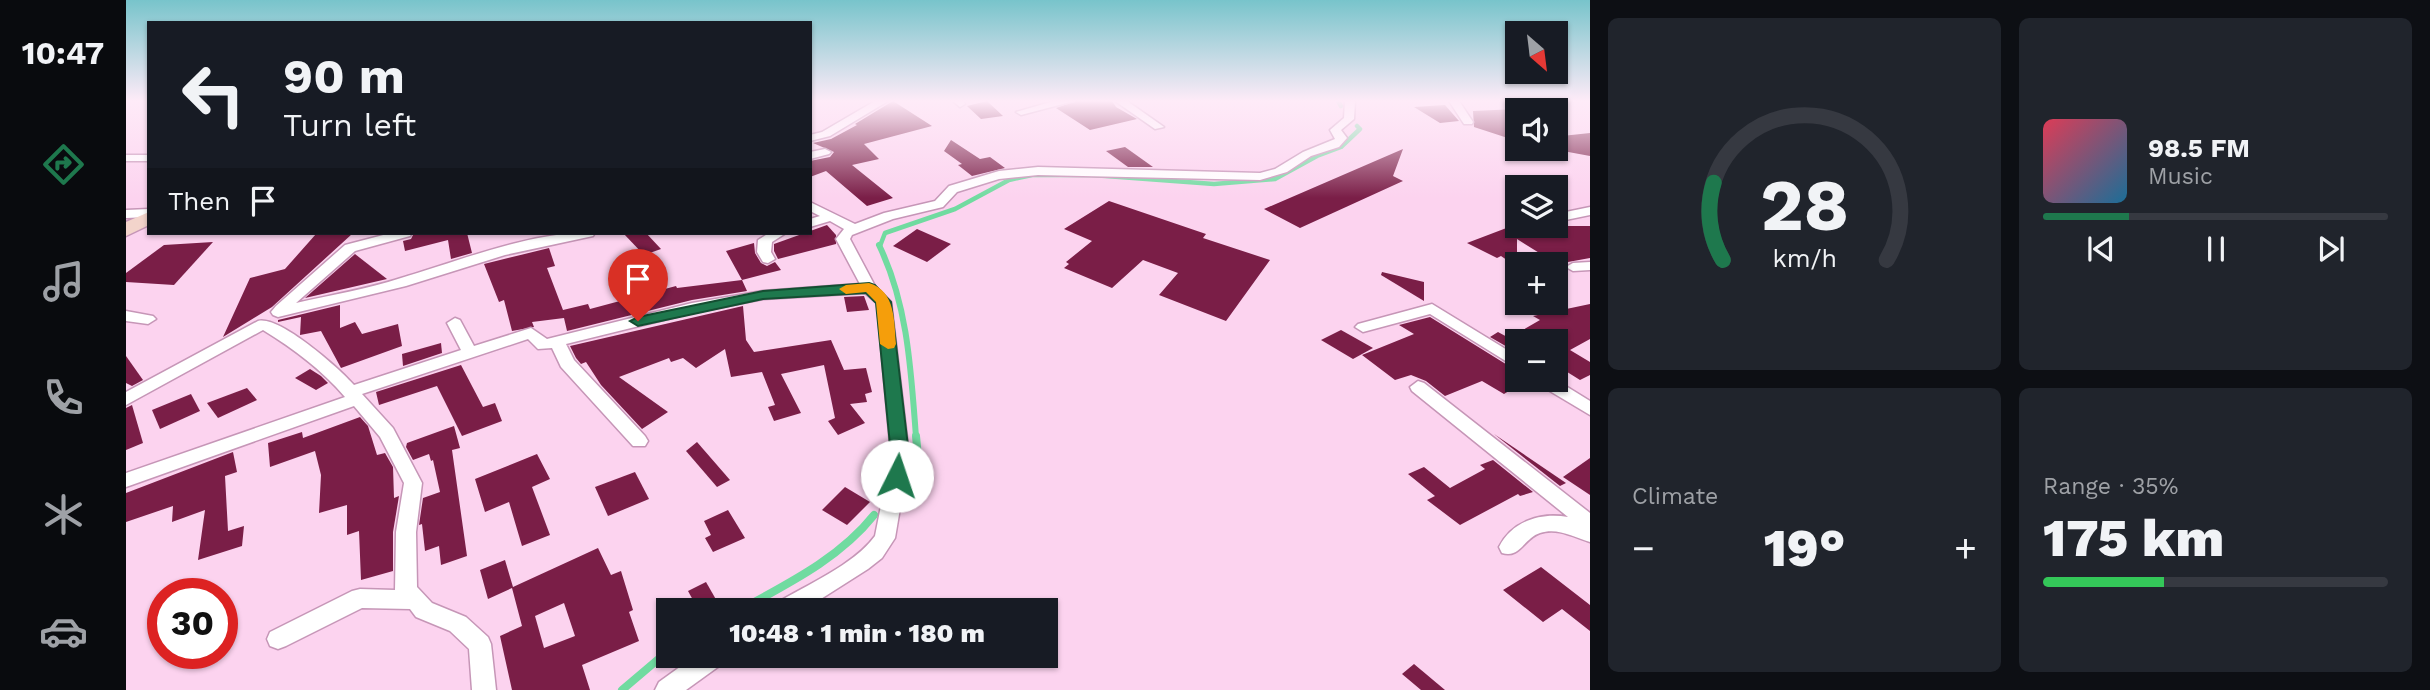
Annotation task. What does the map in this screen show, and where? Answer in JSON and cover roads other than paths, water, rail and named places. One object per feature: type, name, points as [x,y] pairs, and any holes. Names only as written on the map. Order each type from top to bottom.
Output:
[{"type":"main road","points":[[126,230],[147,216]]},
{"type":"street","points":[[804,598],[861,563],[875,552],[885,538],[900,455],[884,302],[869,288],[843,239],[847,232],[889,216],[939,204],[953,190],[964,184],[1018,172],[1201,174],[1225,177],[1270,174],[1292,165],[1303,156],[1337,144],[1342,138],[1338,133]]},
{"type":"street","points":[[812,155],[825,152]]},
{"type":"street","points":[[126,158],[147,158]]},
{"type":"street","points":[[812,207],[854,229]]},
{"type":"street","points":[[1568,216],[1590,211]]},
{"type":"street","points":[[126,214],[147,215]]},
{"type":"street","points":[[812,222],[831,217]]},
{"type":"street","points":[[126,399],[263,324],[364,235]]},
{"type":"street","points":[[350,248],[398,235]]},
{"type":"street","points":[[278,312],[401,284],[502,252],[579,235]]},
{"type":"street","points":[[768,259],[764,252],[765,240],[775,235]]},
{"type":"street","points":[[1573,267],[1590,266]]},
{"type":"street","points":[[126,480],[354,395],[531,333],[544,345],[692,308],[763,295],[869,288]]},
{"type":"street","points":[[1363,327],[1432,309],[1505,355]]},
{"type":"street","points":[[126,316],[148,319]]},
{"type":"street","points":[[455,323],[470,353]]},
{"type":"street","points":[[263,324],[302,347],[334,373],[387,433],[413,483],[406,532],[406,590],[412,600],[424,610],[458,624],[480,644],[484,690]]},
{"type":"street","points":[[557,342],[567,363],[639,442]]},
{"type":"street","points":[[1419,387],[1590,524]]},
{"type":"street","points":[[1563,392],[1590,409]]},
{"type":"street","points":[[1509,547],[1530,528],[1551,523],[1574,526],[1590,534]]},
{"type":"street","points":[[278,639],[360,598],[412,600]]},
{"type":"street","points":[[667,690],[697,668]]},
{"type":"waterway","points":[[880,246],[885,233],[955,209],[1009,180],[1032,175],[1092,175],[1214,184],[1275,179],[1317,156],[1341,147],[1356,133]]},
{"type":"waterway","points":[[879,245],[889,268],[902,315],[910,363],[916,437]]},
{"type":"waterway","points":[[913,464],[918,457],[916,436]]},
{"type":"waterway","points":[[761,598],[829,558],[874,515]]},
{"type":"waterway","points":[[622,690],[656,661]]}]
